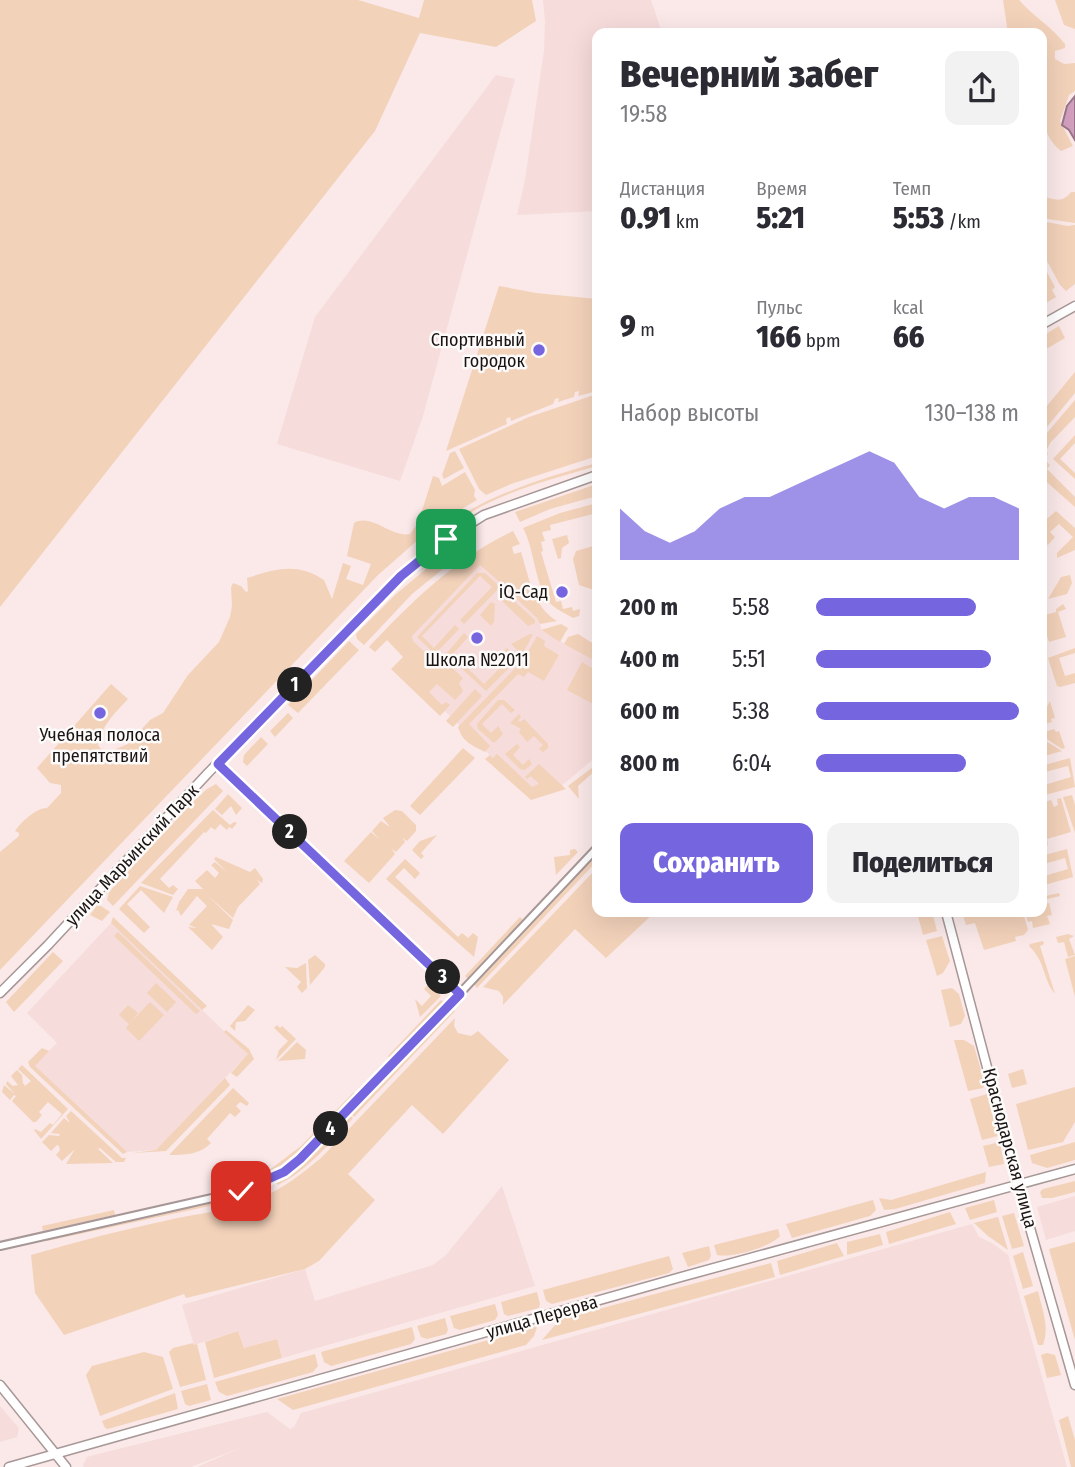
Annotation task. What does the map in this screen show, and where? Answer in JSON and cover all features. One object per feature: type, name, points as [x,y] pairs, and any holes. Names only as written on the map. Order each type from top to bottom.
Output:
[{"type":"street","points":[[1047,322],[1075,306]]},
{"type":"street","name":"улица Марьинский Парк","points":[[0,993],[401,576],[446,539],[484,515],[592,476]]},
{"type":"street","points":[[218,764],[460,994]]},
{"type":"street","points":[[0,1246],[221,1196],[260,1184],[284,1172],[323,1138],[592,853]]},
{"type":"street","name":"Краснодарская улица","points":[[947,917],[1075,1385]]},
{"type":"street","name":"улица Перерва","points":[[9,1467],[1075,1169]]},
{"type":"street","points":[[0,1385],[66,1467]]},
{"type":"shaded area","points":[[0,0],[358,0],[419,18],[424,0],[532,0],[536,21],[496,47],[420,33],[375,131],[0,607]]},
{"type":"shaded area","points":[[543,0],[651,0],[660,28],[592,28],[592,211],[517,215],[525,180],[544,51]]},
{"type":"shaded area","points":[[1003,0],[1019,0],[1065,44],[1065,48],[1055,51],[1055,59],[1064,64],[1075,63],[1075,91],[1069,95],[1060,121],[1073,146],[1061,151],[1047,132],[1047,28],[1007,28]]},
{"type":"shaded area","points":[[1055,0],[1075,0],[1075,29],[1064,25]]},
{"type":"shaded area","points":[[496,75],[515,79],[423,416],[400,481],[277,444],[315,317]]},
{"type":"shaded area","points":[[1075,96],[1075,140],[1062,125],[1067,106]]},
{"type":"shaded area","points":[[1075,192],[1075,223],[1047,219],[1047,197],[1061,199]]},
{"type":"shaded area","points":[[1047,222],[1075,225],[1075,284],[1066,291],[1047,261]]},
{"type":"shaded area","points":[[1047,272],[1055,287],[1052,290],[1056,297],[1047,302]]},
{"type":"shaded area","name":"Спортивный городок","points":[[499,286],[592,299],[592,392],[578,396],[579,391],[575,392],[574,397],[558,402],[559,398],[555,399],[553,404],[511,421],[510,417],[506,419],[507,424],[446,451]]},
{"type":"shaded area","points":[[1059,326],[1065,338],[1047,348],[1047,333]]},
{"type":"shaded area","points":[[1075,372],[1075,393],[1047,427],[1047,406]]},
{"type":"shaded area","points":[[592,396],[592,458],[486,495],[479,489],[459,449],[529,417]]},
{"type":"shaded area","points":[[1075,400],[1075,417],[1047,449],[1047,433]]},
{"type":"shaded area","points":[[1075,435],[1075,443],[1060,459],[1075,473],[1075,479],[1053,459]]},
{"type":"shaded area","points":[[455,451],[464,468],[444,479],[442,475],[450,453]]},
{"type":"shaded area","points":[[592,464],[592,468],[503,496],[452,525],[450,522],[502,494]]},
{"type":"shaded area","points":[[1047,469],[1075,497],[1075,507],[1047,482]]},
{"type":"shaded area","points":[[465,472],[475,490],[474,496],[477,500],[435,525],[378,575],[0,970],[0,852],[19,836],[15,831],[25,820],[38,810],[47,808],[61,793],[61,785],[50,783],[37,768],[111,684],[128,699],[102,731],[98,745],[101,749],[111,751],[128,744],[150,720],[163,713],[188,675],[219,642],[230,617],[233,583],[246,592],[247,578],[277,570],[295,569],[324,580],[332,599],[343,563],[351,566],[346,579],[363,585],[371,564],[347,556],[354,523],[368,521],[396,533],[410,534],[418,523],[433,476],[439,478],[442,486]]},
{"type":"shaded area","points":[[592,486],[592,497],[550,509],[520,522],[515,512]]},
{"type":"shaded area","points":[[592,504],[592,514],[550,525],[551,530],[542,532],[545,541],[541,542],[541,552],[556,602],[561,601],[563,609],[580,609],[579,616],[573,618],[555,608],[542,591],[523,528],[560,513]]},
{"type":"shaded area","points":[[1056,511],[1075,528],[1075,550],[1057,558],[1057,553],[1073,537],[1059,524],[1050,532],[1055,537],[1048,545],[1047,519]]},
{"type":"shaded area","points":[[513,531],[520,544],[512,547],[514,554],[521,552],[537,600],[557,621],[540,624],[505,588],[508,584],[503,585],[480,565],[412,636],[413,641],[435,662],[443,659],[463,678],[459,683],[463,691],[455,700],[437,684],[429,692],[442,705],[446,702],[450,705],[440,716],[391,669],[403,657],[387,640],[375,652],[369,647],[402,613],[454,567]]},
{"type":"shaded area","points":[[567,535],[569,543],[562,548],[561,558],[558,559],[552,539]]},
{"type":"shaded area","points":[[457,543],[464,552],[412,594],[364,645],[357,639],[356,634],[395,595]]},
{"type":"shaded area","points":[[592,546],[592,589],[579,585],[573,559],[576,551]]},
{"type":"shaded area","name":"Школа №2011","points":[[484,555],[522,565],[542,631],[592,659],[592,760],[560,787],[526,790],[421,688],[394,631]]},
{"type":"shaded area","points":[[477,573],[485,573],[500,587],[464,624],[460,620],[492,587],[480,576],[422,636],[434,648],[455,625],[459,629],[434,653],[417,637]]},
{"type":"shaded area","points":[[1070,575],[1072,583],[1067,594],[1048,599],[1061,577]]},
{"type":"shaded area","points":[[502,590],[535,620],[535,623],[528,626],[500,599],[498,596]]},
{"type":"shaded area","points":[[491,602],[495,604],[494,622],[491,626],[480,615]]},
{"type":"shaded area","points":[[1063,604],[1066,609],[1058,612],[1066,637],[1049,642],[1047,614],[1056,612]]},
{"type":"shaded area","points":[[561,624],[568,628],[560,642],[541,630]]},
{"type":"shaded area","points":[[464,633],[468,637],[453,654],[484,684],[509,659],[503,652],[507,648],[516,656],[517,660],[486,691],[446,654]]},
{"type":"shaded area","points":[[533,634],[522,655],[511,644]]},
{"type":"shaded area","points":[[578,634],[592,643],[592,659],[564,644],[568,637]]},
{"type":"shaded area","points":[[537,636],[545,641],[544,646],[559,655],[544,681],[528,672],[524,677],[518,674],[469,724],[490,746],[485,752],[465,740],[458,727],[524,659]]},
{"type":"shaded area","points":[[349,641],[359,650],[298,713],[288,705]]},
{"type":"shaded area","points":[[1075,648],[1075,653],[1059,658],[1065,676],[1075,673],[1075,683],[1057,686],[1048,658]]},
{"type":"shaded area","points":[[582,662],[592,668],[592,703],[567,690]]},
{"type":"shaded area","points":[[475,689],[482,696],[453,727],[446,721]]},
{"type":"shaded area","points":[[498,700],[504,700],[515,710],[511,713],[502,704],[482,724],[491,733],[498,726],[503,734],[494,743],[478,729],[477,724]]},
{"type":"shaded area","points":[[1050,701],[1055,718],[1047,723],[1047,707]]},
{"type":"shaded area","points":[[288,713],[293,718],[275,737],[270,731]]},
{"type":"shaded area","points":[[519,714],[521,717],[518,720],[520,722],[524,719],[548,744],[548,748],[543,752],[539,749],[543,745],[534,736],[527,742],[519,732],[521,729],[510,723]]},
{"type":"shaded area","points":[[1047,731],[1059,731],[1065,748],[1062,749],[1047,739]]},
{"type":"shaded area","points":[[261,737],[268,744],[247,766],[243,762],[244,755]]},
{"type":"shaded area","points":[[1047,742],[1062,751],[1047,755]]},
{"type":"shaded area","points":[[517,744],[520,747],[513,755],[523,765],[529,759],[532,764],[525,770],[520,769],[505,754]]},
{"type":"shaded area","points":[[463,748],[475,758],[420,815],[410,806]]},
{"type":"shaded area","points":[[497,754],[532,787],[539,784],[531,776],[527,779],[525,777],[539,764],[566,789],[531,800],[485,759],[490,755],[493,758]]},
{"type":"shaded area","points":[[1070,758],[1075,787],[1047,794],[1047,784],[1071,777],[1068,766],[1047,771],[1047,764]]},
{"type":"shaded area","points":[[592,768],[592,773],[578,786],[579,799],[568,786]]},
{"type":"shaded area","points":[[216,784],[223,791],[113,906],[107,900],[109,892],[191,804]]},
{"type":"shaded area","points":[[228,794],[242,808],[236,815],[231,806],[222,815],[215,809]]},
{"type":"shaded area","points":[[1072,795],[1075,805],[1075,833],[1063,797]]},
{"type":"shaded area","points":[[1061,798],[1071,832],[1047,839],[1047,801],[1051,800],[1054,807],[1058,805],[1057,799]]},
{"type":"shaded area","points":[[213,810],[230,825],[237,823],[232,829],[229,827],[227,830],[220,824],[215,830],[211,827],[204,832],[160,879],[169,888],[173,885],[178,889],[173,895],[141,883]]},
{"type":"shaded area","points":[[395,810],[402,811],[416,825],[416,831],[407,841],[403,838],[405,842],[396,852],[392,849],[395,854],[369,883],[344,861],[371,832],[379,839],[372,831],[381,821],[390,827],[383,818]]},
{"type":"shaded area","points":[[437,835],[421,853],[424,856],[421,859],[412,850],[420,841]]},
{"type":"shaded area","points":[[575,849],[578,852],[556,875],[554,857],[570,855],[570,850]]},
{"type":"shaded area","points":[[1067,849],[1073,877],[1047,884],[1047,875],[1068,869],[1065,858],[1047,863],[1047,854]]},
{"type":"shaded area","points":[[216,857],[250,872],[255,868],[263,879],[262,883],[257,880],[260,884],[238,907],[233,918],[207,895],[233,920],[229,929],[211,924],[223,937],[212,950],[188,927],[197,928],[189,925],[207,906],[197,896],[181,916],[178,910],[176,911],[188,889],[203,889],[195,881],[207,870],[215,878],[219,873],[211,865],[215,862],[227,872],[214,859]]},
{"type":"shaded area","points":[[405,859],[420,873],[415,879],[404,868],[395,877],[458,937],[462,933],[468,938],[473,933],[478,937],[474,957],[386,879]]},
{"type":"shaded area","points":[[592,859],[592,866],[477,988],[474,984]]},
{"type":"shaded area","points":[[592,873],[592,917],[650,917],[606,958],[575,929],[503,1005],[503,997],[499,991],[483,987]]},
{"type":"shaded area","points":[[140,886],[173,897],[164,913],[141,890],[127,904],[150,927],[144,933],[119,909]]},
{"type":"shaded area","points":[[1059,893],[1060,896],[1047,899],[1047,896]]},
{"type":"shaded area","points":[[1047,903],[1049,903],[1052,915],[1047,916]]},
{"type":"shaded area","points":[[98,904],[110,912],[102,921],[90,915]]},
{"type":"shaded area","points":[[1047,916],[1050,924],[1033,928],[1032,921],[1028,922],[1026,917]]},
{"type":"shaded area","points":[[113,917],[207,1006],[202,1010],[111,923]]},
{"type":"shaded area","points":[[520,917],[523,920],[468,979],[465,976]]},
{"type":"shaded area","points":[[918,917],[933,917],[937,931],[923,935]]},
{"type":"shaded area","points":[[964,917],[1024,917],[1028,930],[1024,935],[1015,937],[1016,941],[984,950],[975,923],[966,925]]},
{"type":"shaded area","points":[[111,923],[248,1054],[156,1150],[125,1152],[34,1066],[57,1043],[27,1013]]},
{"type":"shaded area","points":[[118,932],[200,1011],[196,1014],[114,936]]},
{"type":"shaded area","points":[[1068,934],[1074,936],[1069,939],[1075,955],[1068,957],[1064,942],[1058,943],[1056,937]]},
{"type":"shaded area","points":[[942,936],[950,961],[943,973],[937,976],[926,940]]},
{"type":"shaded area","points":[[1043,941],[1044,944],[1040,946],[1055,994],[1039,958],[1029,946]]},
{"type":"shaded area","points":[[53,952],[63,961],[14,1012],[6,1002]]},
{"type":"shaded area","points":[[315,955],[325,967],[310,985],[308,960]]},
{"type":"shaded area","points":[[1075,956],[1075,997],[1065,959]]},
{"type":"shaded area","points":[[306,963],[307,988],[302,993],[297,987],[301,982],[285,967],[297,968]]},
{"type":"shaded area","points":[[156,983],[176,1002],[167,1012],[147,993]]},
{"type":"shaded area","points":[[429,984],[441,996],[420,1017],[415,999],[422,1006],[431,996],[424,989]]},
{"type":"shaded area","points":[[952,988],[959,994],[965,1016],[961,1024],[950,1027],[941,990]]},
{"type":"shaded area","points":[[441,1000],[445,1003],[392,1059],[389,1058],[388,1056]]},
{"type":"shaded area","points":[[150,1002],[164,1015],[139,1041],[126,1028],[129,1024],[119,1015],[128,1005],[138,1013],[130,1023]]},
{"type":"shaded area","points":[[248,1005],[255,1010],[245,1021],[236,1022],[235,1031],[230,1026]]},
{"type":"shaded area","points":[[451,1009],[455,1011],[354,1117],[351,1113]]},
{"type":"shaded area","points":[[455,1018],[454,1026],[458,1033],[471,1036],[478,1031],[509,1060],[443,1134],[412,1105],[348,1174],[375,1200],[319,1261],[305,1269],[186,1298],[184,1294],[64,1335],[35,1293],[31,1255],[138,1227],[242,1205],[279,1189],[321,1158]]},
{"type":"shaded area","points":[[277,1025],[280,1028],[282,1026],[296,1039],[276,1060],[279,1050],[288,1041],[274,1028]]},
{"type":"shaded area","points":[[226,1030],[249,1049],[254,1059],[237,1077],[231,1073],[248,1054],[224,1032]]},
{"type":"shaded area","points":[[954,1040],[964,1040],[974,1046],[985,1084],[983,1088],[968,1091]]},
{"type":"shaded area","points":[[297,1042],[306,1050],[305,1059],[278,1061]]},
{"type":"shaded area","points":[[42,1048],[49,1051],[35,1066],[127,1152],[123,1154],[30,1067],[28,1062]]},
{"type":"shaded area","points":[[22,1065],[68,1109],[41,1139],[34,1130],[41,1132],[50,1123],[53,1125],[62,1114],[48,1102],[39,1112],[42,1115],[33,1122],[12,1101],[16,1096],[10,1100],[2,1092],[4,1085],[15,1094],[6,1084],[7,1081],[13,1086],[18,1085],[11,1076],[17,1070],[22,1075],[25,1086],[31,1081],[18,1069]]},
{"type":"shaded area","points":[[1023,1069],[1027,1084],[1012,1088],[1008,1074]]},
{"type":"shaded area","points":[[225,1078],[230,1085],[166,1151],[133,1153],[156,1150]]},
{"type":"shaded area","points":[[1075,1087],[1075,1122],[1063,1142],[1028,1150],[1016,1104]]},
{"type":"shaded area","points":[[233,1088],[249,1103],[247,1106],[240,1102],[236,1106],[241,1111],[235,1117],[230,1113],[207,1139],[211,1143],[202,1150],[191,1154],[169,1155]]},
{"type":"shaded area","points":[[354,1092],[357,1096],[317,1137],[270,1175],[268,1171],[301,1146]]},
{"type":"shaded area","points":[[987,1094],[998,1136],[982,1140],[970,1099]]},
{"type":"shaded area","points":[[71,1111],[122,1158],[126,1158],[124,1162],[116,1162],[100,1148],[98,1149],[113,1163],[66,1164],[75,1149],[62,1161],[56,1155],[60,1150],[59,1146],[51,1151],[42,1142],[49,1135],[59,1136],[60,1134],[51,1133],[64,1118],[70,1123],[66,1116]]},
{"type":"shaded area","points":[[349,1115],[353,1118],[318,1155],[289,1179],[278,1185],[276,1183],[307,1158]]},
{"type":"shaded area","points":[[1000,1142],[1004,1164],[989,1167],[983,1146]]},
{"type":"shaded area","points":[[1075,1142],[1075,1160],[1047,1168],[1032,1163],[1030,1155]]},
{"type":"shaded area","points":[[986,1172],[985,1183],[895,1209],[884,1210],[879,1198],[891,1200]]},
{"type":"shaded area","points":[[1075,1181],[1075,1192],[1042,1198],[1040,1192],[1043,1189]]},
{"type":"shaded area","points":[[268,1184],[271,1188],[242,1199],[47,1241],[46,1238],[220,1199]]},
{"type":"shaded area","points":[[502,1186],[535,1286],[282,1358],[277,1339],[244,1348],[238,1331],[194,1345],[182,1305],[305,1269],[315,1301],[433,1265],[446,1255]]},
{"type":"shaded area","points":[[1075,1196],[1075,1231],[1046,1240],[1037,1207]]},
{"type":"shaded area","points":[[873,1200],[876,1210],[870,1216],[792,1238],[786,1224]]},
{"type":"shaded area","points":[[994,1200],[997,1212],[970,1220],[965,1208]]},
{"type":"shaded area","points":[[114,1210],[115,1215],[43,1231],[42,1226]]},
{"type":"shaded area","points":[[950,1212],[956,1224],[889,1244],[886,1232]]},
{"type":"shaded area","points":[[1014,1213],[1024,1246],[1012,1249],[1002,1216]]},
{"type":"shaded area","points":[[998,1217],[1008,1250],[974,1223]]},
{"type":"shaded area","points":[[972,1224],[979,1237],[1008,1255],[1067,1467],[197,1467],[245,1446],[191,1467],[83,1465],[87,1457],[267,1412],[290,1429],[294,1427],[301,1413]]},
{"type":"shaded area","points":[[778,1229],[780,1236],[760,1248],[732,1255],[717,1255],[714,1245]]},
{"type":"shaded area","points":[[880,1234],[883,1245],[847,1255],[847,1242]]},
{"type":"shaded area","points":[[1075,1242],[1075,1340],[1049,1249]]},
{"type":"shaded area","points":[[837,1243],[844,1256],[780,1275],[777,1261]]},
{"type":"shaded area","points":[[709,1246],[709,1260],[688,1267],[682,1253]]},
{"type":"shaded area","points":[[1023,1252],[1033,1286],[1023,1289],[1013,1256]]},
{"type":"shaded area","points":[[669,1256],[673,1269],[669,1273],[552,1304],[546,1301],[543,1290]]},
{"type":"shaded area","points":[[771,1263],[775,1277],[542,1340],[565,1318]]},
{"type":"shaded area","points":[[1038,1291],[1046,1325],[1043,1345],[1038,1345],[1024,1296]]},
{"type":"shaded area","points":[[537,1292],[539,1308],[508,1316],[504,1314],[501,1302]]},
{"type":"shaded area","points":[[495,1304],[498,1315],[495,1320],[460,1330],[454,1328],[450,1316]]},
{"type":"shaded area","points":[[445,1318],[448,1330],[446,1334],[427,1339],[421,1337],[417,1326]]},
{"type":"shaded area","points":[[412,1327],[415,1339],[411,1344],[331,1366],[324,1362],[321,1352]]},
{"type":"shaded area","points":[[535,1327],[534,1336],[526,1345],[293,1410],[277,1399]]},
{"type":"shaded area","points":[[238,1331],[244,1348],[277,1339],[282,1358],[214,1378],[205,1342]]},
{"type":"shaded area","points":[[197,1344],[206,1380],[180,1387],[169,1352],[173,1348]]},
{"type":"shaded area","points":[[144,1352],[163,1357],[173,1389],[100,1416],[86,1375],[92,1366]]},
{"type":"shaded area","points":[[315,1354],[318,1366],[313,1372],[227,1396],[219,1392],[215,1382]]},
{"type":"shaded area","points":[[1041,1355],[1055,1355],[1061,1375],[1047,1378]]},
{"type":"shaded area","points":[[207,1384],[211,1400],[189,1406],[185,1404],[181,1391]]},
{"type":"shaded area","points":[[175,1393],[178,1409],[105,1428],[102,1421]]},
{"type":"shaded area","points":[[0,1406],[19,1428],[17,1437],[0,1442]]},
{"type":"shaded area","points":[[1068,1416],[1075,1440],[1075,1467],[1071,1467],[1059,1420]]},
{"type":"place","name":"Спортивный городок","points":[[539,350]]},
{"type":"place","name":"iQ-Сад","points":[[562,592]]},
{"type":"place","name":"Школа №2011","points":[[477,638]]},
{"type":"place","name":"Учебная полоса препятствий","points":[[100,713]]},
{"type":"route","points":[[241,1191],[284,1172],[300,1159],[460,994],[218,764],[401,576],[446,539]]}]
